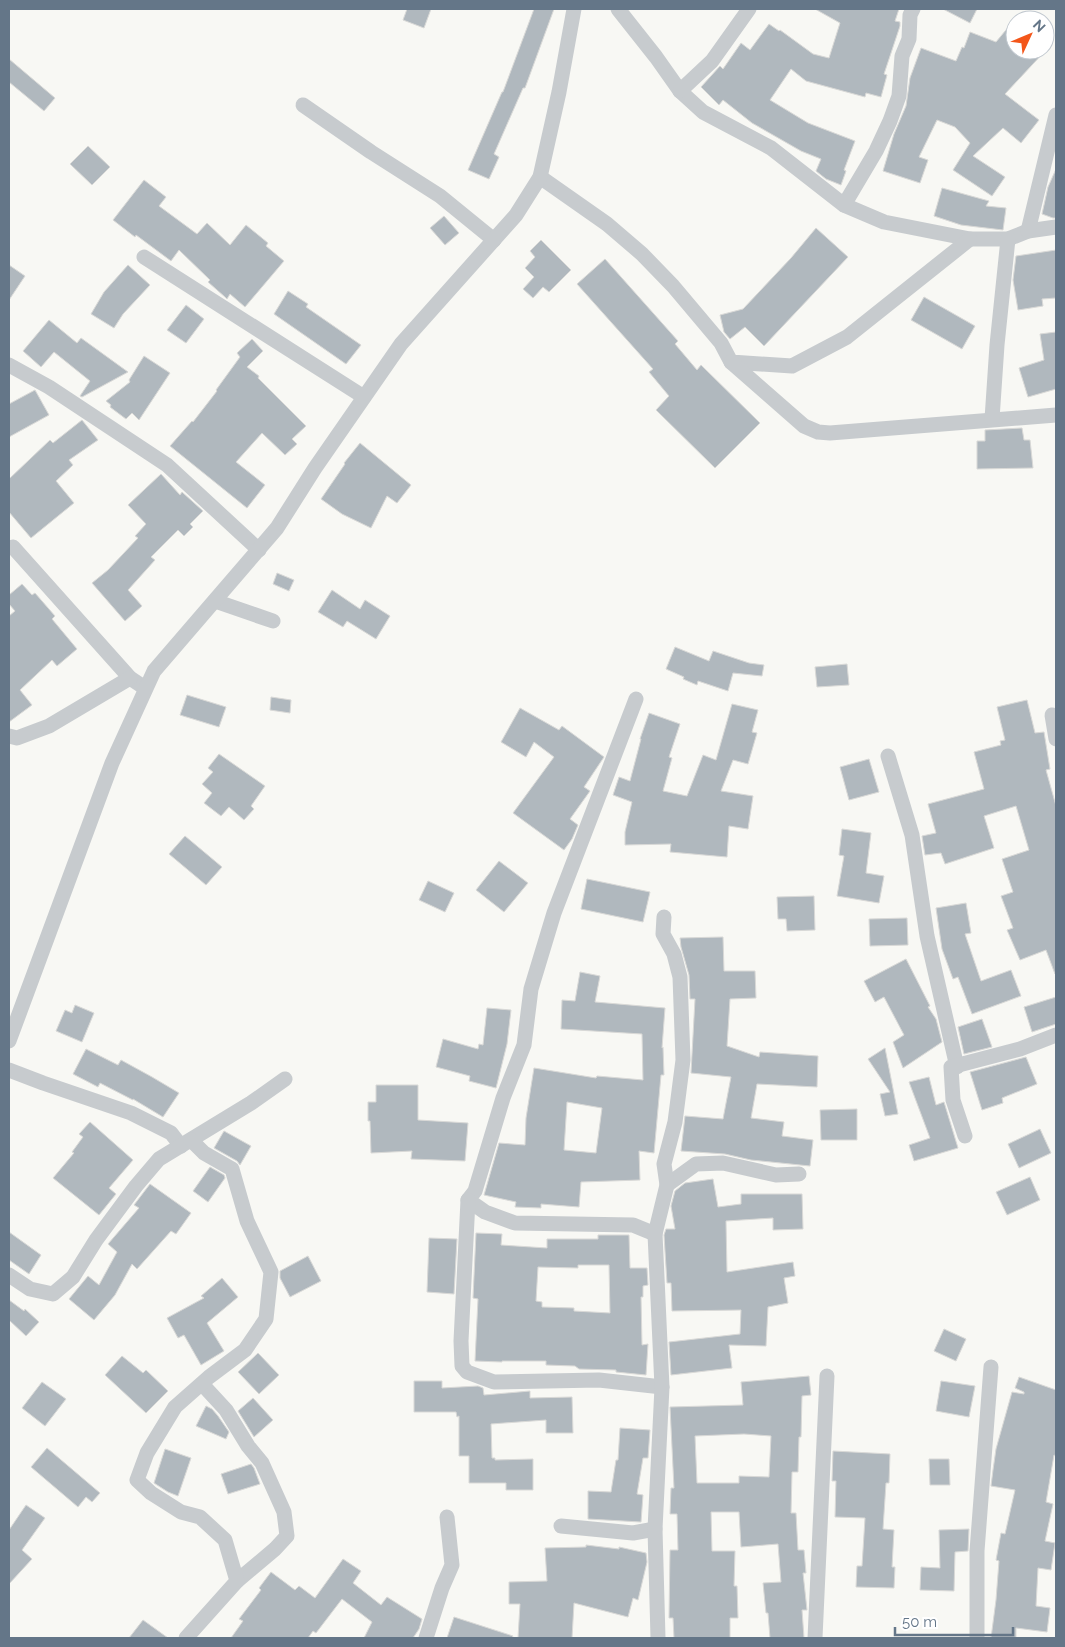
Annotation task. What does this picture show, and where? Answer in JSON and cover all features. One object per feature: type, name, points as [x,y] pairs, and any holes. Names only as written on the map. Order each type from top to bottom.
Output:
[{"type":"street","points":[[9,1040],[112,763],[154,670],[165,655],[278,528],[315,468],[401,344],[516,215],[540,177],[559,92],[574,9]]},
{"type":"street","points":[[618,9],[680,91],[703,112],[772,148],[844,206],[884,222],[970,239],[1008,239],[1028,231],[1056,226]]},
{"type":"street","points":[[680,91],[712,61],[748,9]]},
{"type":"street","points":[[844,206],[876,151],[899,96],[902,56],[909,39],[912,9]]},
{"type":"street","points":[[302,105],[440,196],[494,240]]},
{"type":"street","points":[[1028,231],[1056,115]]},
{"type":"street","points":[[540,177],[607,224],[642,254],[673,286],[721,343],[731,362],[804,426],[818,432],[830,433],[1056,415]]},
{"type":"street","points":[[731,362],[792,366],[847,337],[970,239]]},
{"type":"street","points":[[992,419],[996,345],[1008,239]]},
{"type":"street","points":[[144,257],[364,397]]},
{"type":"street","points":[[9,365],[49,387],[167,465],[258,550]]},
{"type":"street","points":[[13,547],[130,678],[145,688]]},
{"type":"street","points":[[215,601],[273,621]]},
{"type":"street","points":[[9,736],[17,738],[49,726],[130,678]]},
{"type":"street","points":[[636,700],[554,912],[531,989],[524,1045],[503,1098],[475,1191],[468,1200],[461,1341],[462,1366],[467,1372],[494,1382],[599,1380],[662,1387]]},
{"type":"street","points":[[1052,715],[1056,738]]},
{"type":"street","points":[[888,756],[912,835],[927,936],[957,1067]]},
{"type":"street","points":[[658,1638],[655,1529],[662,1387],[655,1234],[667,1185],[664,1164],[675,1122],[683,1060],[680,977],[674,954],[663,934],[664,917]]},
{"type":"street","points":[[965,1136],[953,1100],[951,1067],[957,1067],[1020,1049],[1056,1035]]},
{"type":"street","points":[[9,1070],[131,1112],[232,1169],[247,1221],[271,1272],[266,1319],[245,1350],[175,1407],[147,1453],[138,1480],[151,1493],[181,1512],[200,1516],[225,1540],[237,1581]]},
{"type":"street","points":[[9,1275],[30,1289],[53,1294],[73,1277],[96,1240],[159,1159],[250,1103],[285,1079]]},
{"type":"street","points":[[664,1164],[723,1163],[776,1175],[799,1174]]},
{"type":"street","points":[[667,1185],[696,1164]]},
{"type":"street","points":[[468,1200],[485,1212],[516,1223],[633,1225],[655,1234]]},
{"type":"street","points":[[977,1638],[977,1551],[991,1367]]},
{"type":"street","points":[[815,1638],[827,1376]]},
{"type":"street","points":[[186,1638],[237,1581],[275,1549],[287,1536],[284,1512],[262,1463],[248,1446],[226,1410],[202,1384]]},
{"type":"street","points":[[426,1638],[452,1564],[446,1517]]},
{"type":"street","points":[[561,1526],[633,1533],[655,1529]]},
{"type":"building","points":[[407,9],[431,9],[424,28],[403,20]]},
{"type":"building","points":[[534,9],[554,9],[525,88],[523,88],[494,154],[499,157],[489,179],[468,170],[503,92]]},
{"type":"building","points":[[815,9],[899,9],[895,21],[900,22],[900,26],[884,74],[887,75],[881,97],[866,93],[865,97],[806,81],[791,69],[770,100],[808,123],[855,141],[844,170],[846,171],[841,185],[826,179],[816,171],[821,159],[801,151],[752,123],[723,100],[719,105],[701,87],[720,66],[723,69],[741,43],[750,50],[769,24],[813,54],[829,58],[840,23]]},
{"type":"building","points":[[943,9],[977,9],[970,23]]},
{"type":"building","points":[[1005,31],[1005,60],[1037,60],[1005,94],[1039,120],[1021,143],[1003,128],[973,156],[1005,177],[992,196],[953,170],[970,143],[955,127],[937,120],[919,157],[928,160],[920,183],[883,171],[894,134],[906,106],[910,78],[921,48],[956,61],[962,47],[964,48],[970,32],[996,42]]},
{"type":"building","points":[[9,59],[55,98],[44,111],[9,82]]},
{"type":"building","points":[[88,146],[110,167],[92,185],[70,164]]},
{"type":"building","points":[[1056,169],[1056,218],[1053,218],[1042,214],[1048,187]]},
{"type":"building","points":[[144,180],[166,197],[159,206],[197,234],[207,223],[230,245],[246,225],[268,243],[266,246],[284,261],[245,307],[230,294],[227,299],[208,282],[210,280],[179,250],[171,261],[113,220]]},
{"type":"building","points":[[942,188],[989,201],[986,206],[1006,208],[1003,230],[961,225],[934,216]]},
{"type":"building","points":[[444,216],[459,233],[445,245],[430,228]]},
{"type":"building","points":[[816,228],[848,257],[764,346],[745,327],[730,339],[724,332],[720,315],[743,309],[791,258]]},
{"type":"building","points":[[541,240],[571,270],[549,292],[543,287],[533,298],[523,289],[534,277],[525,268],[535,257],[530,251]]},
{"type":"building","points":[[1056,250],[1056,298],[1042,299],[1043,306],[1018,310],[1013,280],[1016,256]]},
{"type":"building","points":[[605,259],[678,341],[675,344],[697,370],[701,365],[760,423],[715,468],[656,410],[669,396],[649,372],[653,369],[577,284]]},
{"type":"building","points":[[9,265],[25,276],[9,300]]},
{"type":"building","points":[[128,265],[150,285],[123,314],[114,328],[91,314],[104,292]]},
{"type":"building","points":[[288,291],[308,304],[306,307],[361,345],[346,364],[274,314]]},
{"type":"building","points":[[924,297],[975,326],[962,349],[911,320]]},
{"type":"building","points":[[186,305],[204,319],[186,343],[167,330]]},
{"type":"building","points":[[49,320],[77,343],[81,338],[128,372],[82,397],[80,396],[90,381],[54,352],[41,367],[23,351]]},
{"type":"building","points":[[1056,332],[1056,389],[1028,397],[1019,368],[1044,360],[1040,334]]},
{"type":"building","points":[[252,339],[263,351],[247,367],[259,376],[258,378],[306,426],[292,439],[297,444],[285,455],[262,433],[236,462],[265,485],[247,508],[170,446],[193,422],[217,391],[240,357],[237,353]]},
{"type":"building","points":[[144,356],[170,373],[139,420],[132,413],[126,419],[110,407],[111,405],[106,401],[130,382],[129,380]]},
{"type":"building","points":[[35,390],[49,415],[9,437],[9,404]]},
{"type":"building","points":[[82,420],[98,440],[69,460],[73,465],[56,481],[74,503],[31,538],[9,512],[9,479],[50,440],[53,443]]},
{"type":"building","points":[[1022,428],[1024,440],[1030,440],[1033,468],[977,469],[977,441],[985,441],[985,430]]},
{"type":"building","points":[[360,443],[411,485],[397,503],[387,496],[371,528],[342,514],[321,499],[344,463]]},
{"type":"building","points":[[161,474],[180,495],[182,492],[203,511],[190,524],[193,527],[184,536],[178,530],[151,557],[155,560],[128,590],[142,606],[125,621],[92,583],[108,570],[138,538],[135,536],[146,524],[128,505]]},
{"type":"building","points":[[277,573],[294,580],[289,591],[273,584]]},
{"type":"building","points":[[22,584],[32,595],[35,593],[55,616],[52,619],[77,649],[57,666],[52,660],[20,690],[32,705],[9,722],[9,616],[15,611],[9,604],[9,595]]},
{"type":"building","points":[[332,590],[360,609],[365,600],[390,616],[376,639],[347,621],[343,627],[318,612]]},
{"type":"building","points":[[675,647],[709,661],[713,651],[749,663],[764,665],[762,676],[733,673],[728,691],[698,681],[697,685],[666,669]]},
{"type":"building","points":[[847,664],[849,685],[817,687],[815,667]]},
{"type":"building","points":[[187,695],[226,707],[219,727],[180,715]]},
{"type":"building","points":[[271,697],[291,700],[290,713],[270,710]]},
{"type":"building","points":[[1027,700],[1035,733],[1044,732],[1050,769],[1046,770],[1056,806],[1056,974],[1046,950],[1020,960],[1007,930],[1013,928],[1001,896],[1013,892],[1002,859],[1029,850],[1016,806],[984,816],[994,848],[945,864],[941,853],[925,855],[922,836],[936,833],[928,804],[984,789],[974,752],[1001,745],[1000,741],[1005,740],[997,707]]},
{"type":"building","points":[[732,704],[758,710],[752,732],[757,733],[748,764],[733,760],[721,791],[753,796],[748,829],[729,826],[727,857],[670,852],[671,844],[625,845],[625,832],[632,802],[613,795],[619,777],[630,781],[640,739],[649,713],[680,724],[669,757],[672,758],[663,791],[687,796],[703,755],[716,760]]},
{"type":"building","points":[[520,708],[559,730],[562,726],[604,757],[584,787],[590,791],[570,819],[578,825],[572,839],[564,850],[513,813],[554,757],[534,742],[526,757],[501,742]]},
{"type":"building","points":[[219,754],[265,786],[251,806],[254,809],[244,820],[229,807],[221,816],[204,803],[212,793],[202,784],[213,772],[208,768]]},
{"type":"building","points":[[869,759],[879,792],[849,800],[840,767]]},
{"type":"building","points":[[842,829],[871,833],[866,873],[884,876],[879,903],[837,896],[844,856],[839,855]]},
{"type":"building","points":[[185,836],[222,867],[206,885],[169,854]]},
{"type":"building","points":[[499,861],[528,883],[504,912],[476,890]]},
{"type":"building","points":[[587,879],[650,892],[643,922],[581,909]]},
{"type":"building","points":[[428,881],[454,893],[445,912],[419,900]]},
{"type":"building","points":[[814,896],[815,930],[787,931],[786,919],[778,919],[777,897]]},
{"type":"building","points":[[966,903],[971,933],[965,934],[981,981],[1011,970],[1021,996],[972,1014],[958,977],[953,979],[942,949],[936,908]]},
{"type":"building","points":[[907,918],[908,945],[870,946],[869,919]]},
{"type":"building","points":[[723,937],[724,971],[755,971],[756,998],[730,999],[727,1046],[759,1057],[760,1052],[818,1056],[817,1087],[757,1084],[751,1118],[784,1122],[782,1136],[813,1140],[810,1166],[751,1160],[725,1154],[681,1151],[685,1116],[723,1119],[731,1077],[691,1073],[695,999],[690,999],[689,975],[680,938]]},
{"type":"building","points":[[906,959],[930,1006],[928,1007],[936,1019],[942,1042],[903,1068],[893,1042],[904,1035],[884,997],[875,1002],[864,981]]},
{"type":"building","points":[[580,972],[600,976],[595,1002],[665,1008],[662,1048],[664,1075],[661,1075],[654,1153],[639,1151],[640,1180],[581,1182],[579,1207],[541,1204],[541,1208],[515,1207],[516,1202],[484,1195],[499,1143],[525,1145],[526,1118],[534,1068],[596,1078],[597,1076],[643,1080],[642,1034],[561,1029],[562,1000],[575,1001]],"holes":[[[567,1102],[602,1108],[596,1153],[564,1150]]]},
{"type":"building","points":[[1056,997],[1056,1024],[1032,1032],[1024,1007]]},
{"type":"building","points":[[75,1005],[94,1013],[82,1042],[56,1031],[65,1010],[72,1013]]},
{"type":"building","points":[[487,1008],[511,1010],[507,1044],[496,1088],[469,1081],[470,1076],[436,1067],[443,1039],[478,1049],[479,1044],[483,1045]]},
{"type":"building","points":[[982,1019],[992,1047],[964,1054],[958,1027]]},
{"type":"building","points":[[885,1048],[898,1114],[885,1116],[880,1094],[890,1092],[868,1059]]},
{"type":"building","points":[[86,1049],[118,1065],[121,1060],[179,1093],[163,1117],[133,1099],[100,1083],[98,1087],[73,1074]]},
{"type":"building","points":[[1026,1057],[1037,1084],[1002,1098],[1003,1103],[982,1110],[970,1072]]},
{"type":"building","points":[[929,1077],[936,1105],[944,1102],[958,1148],[914,1161],[909,1145],[930,1138],[909,1082]]},
{"type":"building","points":[[376,1085],[418,1085],[418,1120],[468,1123],[465,1161],[411,1159],[412,1151],[371,1153],[368,1102],[376,1102]]},
{"type":"building","points":[[857,1109],[857,1140],[821,1140],[820,1110]]},
{"type":"building","points":[[90,1122],[133,1160],[109,1188],[116,1194],[99,1215],[53,1178],[74,1153],[72,1152],[83,1137],[79,1134]]},
{"type":"building","points":[[1040,1129],[1051,1153],[1019,1168],[1008,1144]]},
{"type":"building","points":[[224,1131],[251,1146],[240,1165],[237,1161],[214,1148]]},
{"type":"building","points":[[210,1167],[224,1175],[225,1178],[208,1202],[193,1191]]},
{"type":"building","points":[[1030,1177],[1040,1200],[1007,1215],[996,1192]]},
{"type":"building","points":[[713,1179],[718,1207],[741,1204],[741,1194],[802,1194],[803,1229],[773,1230],[773,1218],[726,1221],[727,1272],[793,1262],[795,1276],[784,1278],[788,1303],[768,1307],[766,1346],[729,1345],[732,1368],[671,1375],[669,1342],[740,1334],[741,1310],[672,1311],[671,1283],[667,1283],[664,1235],[666,1229],[675,1229],[671,1206],[675,1191],[685,1183]]},
{"type":"building","points":[[150,1184],[191,1213],[176,1234],[171,1231],[137,1269],[132,1264],[115,1295],[94,1320],[69,1299],[88,1276],[99,1285],[117,1252],[108,1244],[139,1208],[134,1205]]},
{"type":"building","points":[[9,1232],[41,1255],[29,1274],[9,1260]]},
{"type":"building","points":[[476,1233],[502,1234],[501,1245],[547,1248],[547,1239],[598,1239],[598,1235],[629,1235],[630,1268],[647,1268],[648,1285],[643,1286],[643,1297],[641,1297],[642,1345],[648,1344],[646,1375],[616,1372],[616,1370],[579,1369],[575,1366],[546,1365],[546,1361],[475,1361],[478,1299],[473,1298]],"holes":[[[578,1265],[609,1265],[610,1313],[574,1311],[574,1308],[542,1307],[542,1302],[536,1301],[538,1267],[578,1268]]]},
{"type":"building","points":[[429,1238],[457,1239],[454,1294],[427,1292]]},
{"type":"building","points":[[308,1256],[321,1281],[290,1297],[280,1278],[280,1271]]},
{"type":"building","points":[[222,1278],[238,1297],[207,1323],[224,1351],[201,1365],[184,1335],[178,1338],[167,1318],[204,1298],[201,1296]]},
{"type":"building","points":[[9,1300],[24,1311],[25,1309],[39,1322],[26,1336],[9,1320]]},
{"type":"building","points":[[944,1329],[966,1339],[956,1361],[934,1351]]},
{"type":"building","points":[[258,1353],[279,1375],[259,1394],[238,1372]]},
{"type":"building","points":[[122,1356],[143,1373],[146,1370],[168,1391],[146,1413],[105,1375]]},
{"type":"building","points":[[809,1376],[811,1395],[802,1396],[798,1472],[792,1472],[791,1513],[796,1513],[798,1550],[804,1550],[806,1573],[803,1573],[807,1610],[802,1610],[804,1638],[770,1638],[763,1583],[781,1582],[778,1544],[741,1547],[739,1512],[711,1512],[712,1551],[735,1551],[734,1586],[737,1586],[738,1618],[730,1618],[730,1638],[674,1638],[673,1618],[669,1618],[670,1550],[678,1550],[677,1514],[670,1514],[671,1488],[674,1488],[670,1407],[743,1405],[741,1382]],"holes":[[[744,1434],[771,1436],[769,1477],[739,1476],[739,1483],[697,1483],[695,1436]]]},
{"type":"building","points":[[1019,1377],[1056,1390],[1056,1456],[1054,1455],[1046,1502],[1053,1504],[1045,1541],[1055,1543],[1051,1570],[1038,1568],[1036,1606],[1050,1608],[1047,1632],[1016,1628],[1016,1638],[991,1638],[999,1561],[996,1560],[1001,1533],[1005,1534],[1015,1490],[991,1486],[996,1449],[1012,1392],[1024,1394],[1024,1392],[1015,1388]]},
{"type":"building","points":[[414,1381],[442,1381],[442,1388],[478,1386],[483,1388],[484,1395],[530,1391],[530,1398],[572,1397],[573,1433],[546,1433],[546,1420],[491,1424],[492,1458],[495,1458],[495,1460],[533,1459],[533,1490],[506,1490],[506,1483],[469,1483],[469,1456],[459,1456],[459,1416],[457,1417],[456,1412],[414,1412]]},
{"type":"building","points":[[941,1381],[975,1386],[969,1417],[936,1411]]},
{"type":"building","points":[[42,1382],[66,1399],[45,1426],[22,1408]]},
{"type":"building","points":[[253,1398],[273,1420],[254,1437],[238,1411]]},
{"type":"building","points":[[206,1406],[212,1409],[229,1432],[226,1439],[196,1426]]},
{"type":"building","points":[[620,1428],[650,1430],[648,1458],[643,1458],[637,1494],[643,1495],[641,1522],[588,1519],[588,1491],[611,1492],[616,1460],[618,1460]]},
{"type":"building","points":[[47,1448],[100,1493],[92,1502],[86,1497],[78,1507],[31,1467]]},
{"type":"building","points":[[165,1449],[191,1458],[178,1496],[154,1483]]},
{"type":"building","points":[[833,1451],[890,1454],[889,1483],[886,1483],[883,1529],[894,1530],[892,1567],[895,1567],[894,1588],[856,1587],[857,1566],[862,1566],[865,1518],[835,1517],[836,1481],[832,1481]]},
{"type":"building","points":[[929,1459],[949,1459],[950,1485],[930,1485]]},
{"type":"building","points":[[251,1464],[260,1484],[228,1494],[221,1474]]},
{"type":"building","points":[[26,1505],[45,1518],[22,1550],[32,1559],[9,1584],[9,1530]]},
{"type":"building","points":[[969,1529],[968,1551],[955,1552],[954,1591],[920,1590],[921,1567],[940,1568],[939,1530]]},
{"type":"building","points":[[586,1545],[619,1549],[619,1547],[646,1553],[647,1562],[638,1600],[633,1598],[628,1617],[574,1603],[572,1638],[518,1638],[520,1604],[509,1604],[509,1582],[547,1581],[545,1548],[586,1547]]},
{"type":"building","points":[[343,1559],[361,1571],[353,1583],[381,1605],[387,1597],[422,1619],[419,1629],[413,1638],[364,1638],[372,1622],[342,1599],[316,1633],[313,1631],[308,1638],[231,1638],[243,1621],[239,1619],[261,1590],[259,1588],[271,1572],[295,1590],[299,1586],[315,1598]]},
{"type":"building","points":[[454,1617],[513,1636],[512,1638],[447,1638]]},
{"type":"building","points":[[143,1620],[168,1638],[129,1638]]}]
